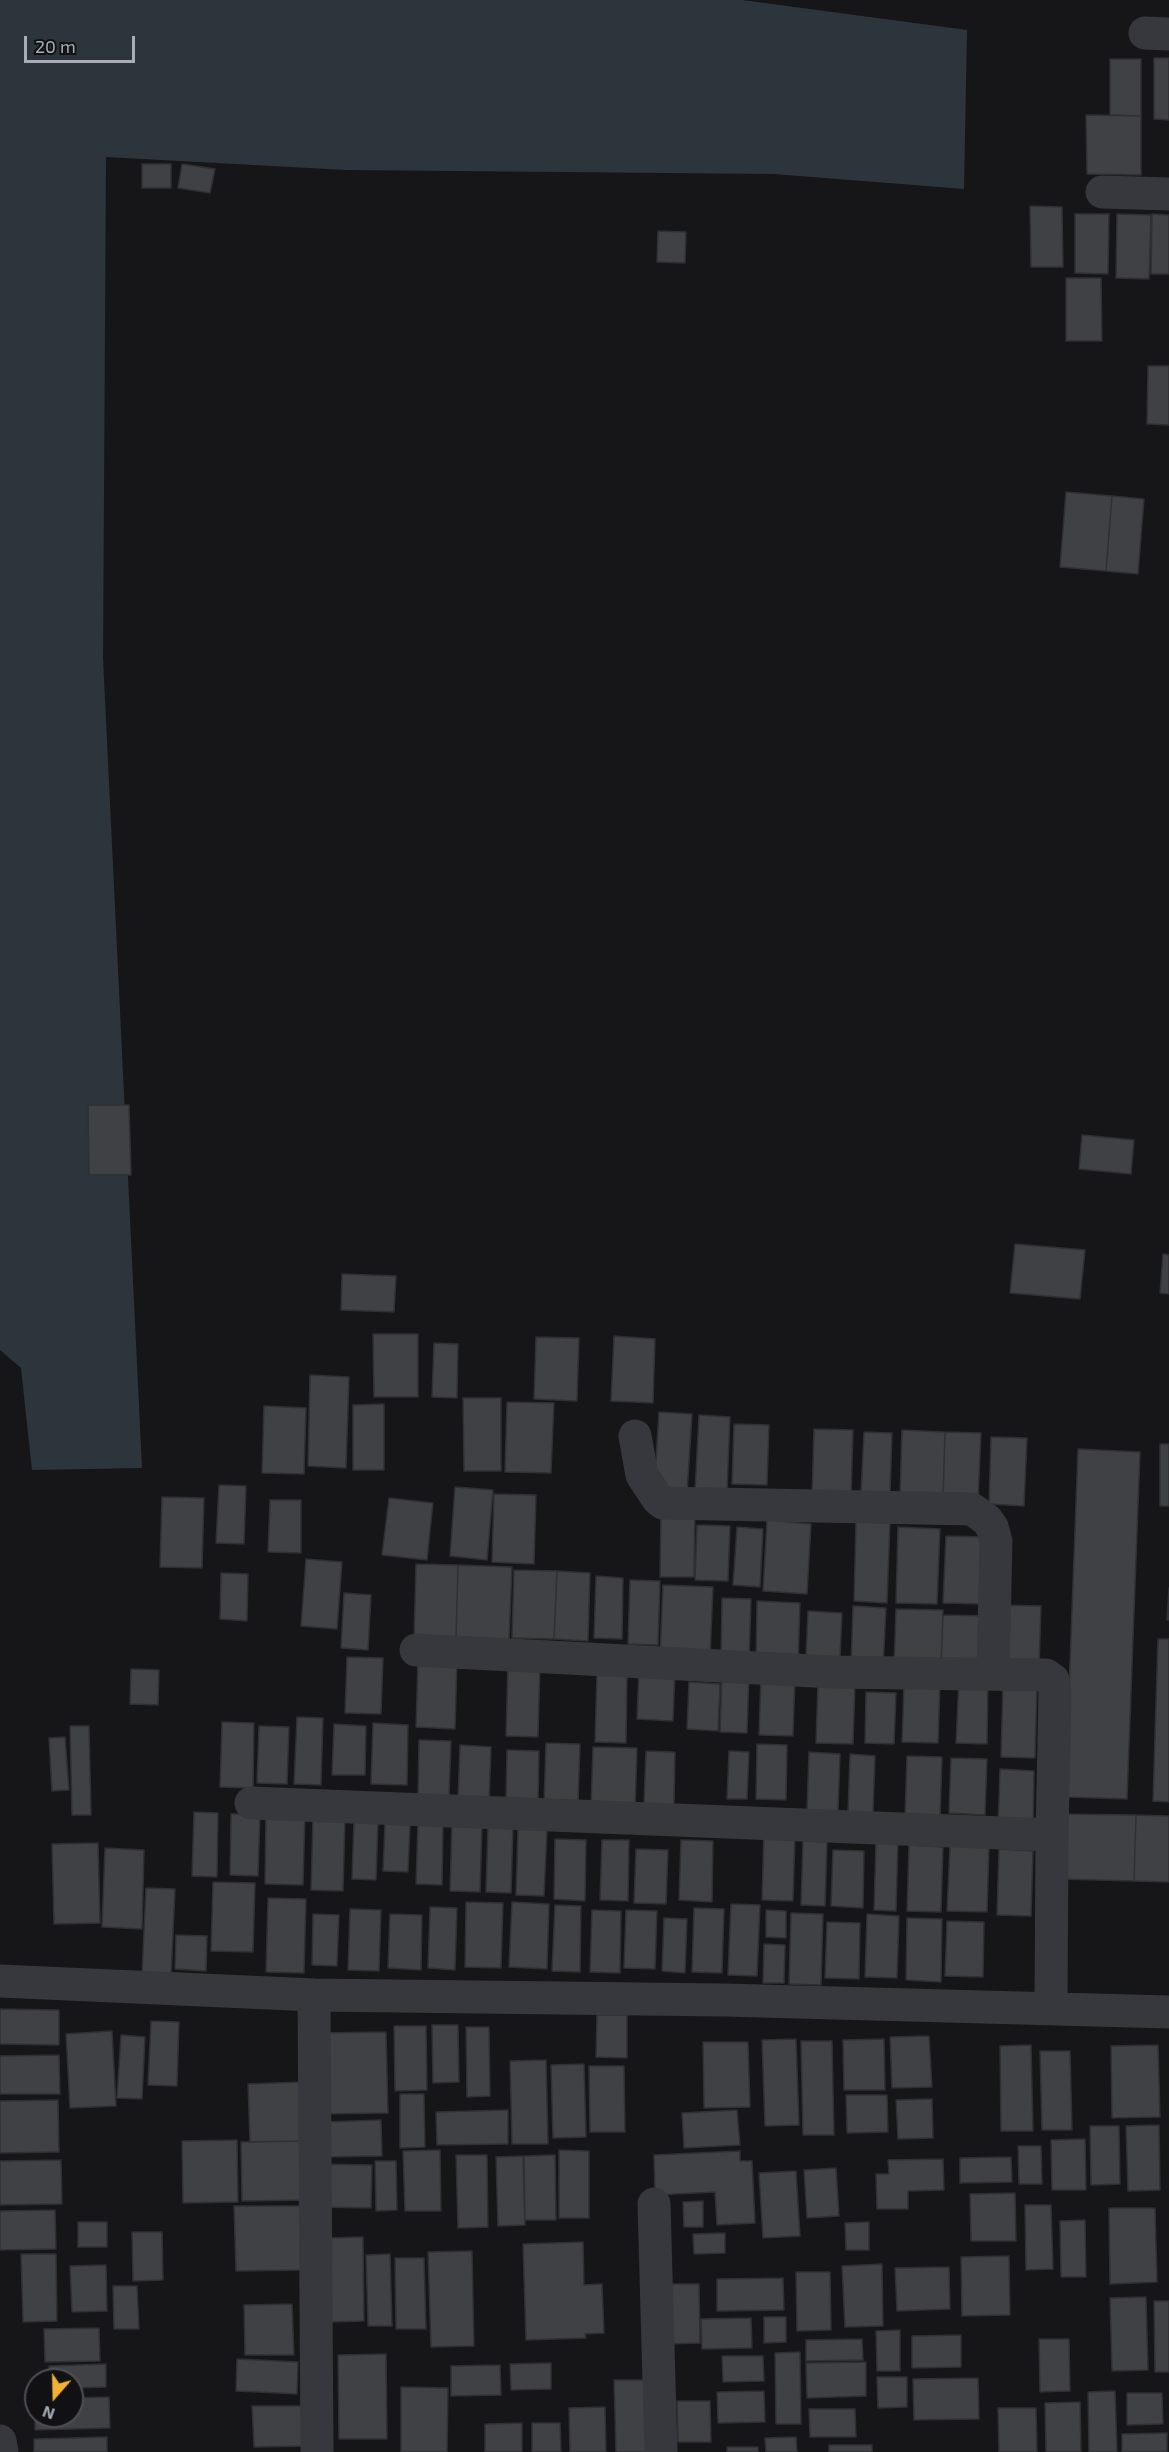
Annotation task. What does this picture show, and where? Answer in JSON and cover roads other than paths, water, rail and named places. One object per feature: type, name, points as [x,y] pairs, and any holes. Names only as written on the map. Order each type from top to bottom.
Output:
[{"type":"street","points":[[1102,192],[1169,194]]},
{"type":"street","points":[[635,1436],[642,1475],[663,1503],[972,1509],[987,1520],[996,1541],[993,1674]]},
{"type":"street","points":[[416,1650],[833,1672],[1046,1675],[1053,1680],[1055,1692],[1051,2007]]},
{"type":"street","points":[[251,1803],[1052,1835]]},
{"type":"street","points":[[0,1981],[314,1995],[1051,2007],[1169,2012]]},
{"type":"street","points":[[314,1995],[317,2452]]},
{"type":"street","points":[[654,2205],[661,2452]]},
{"type":"street","points":[[0,2441],[2,2452]]}]
